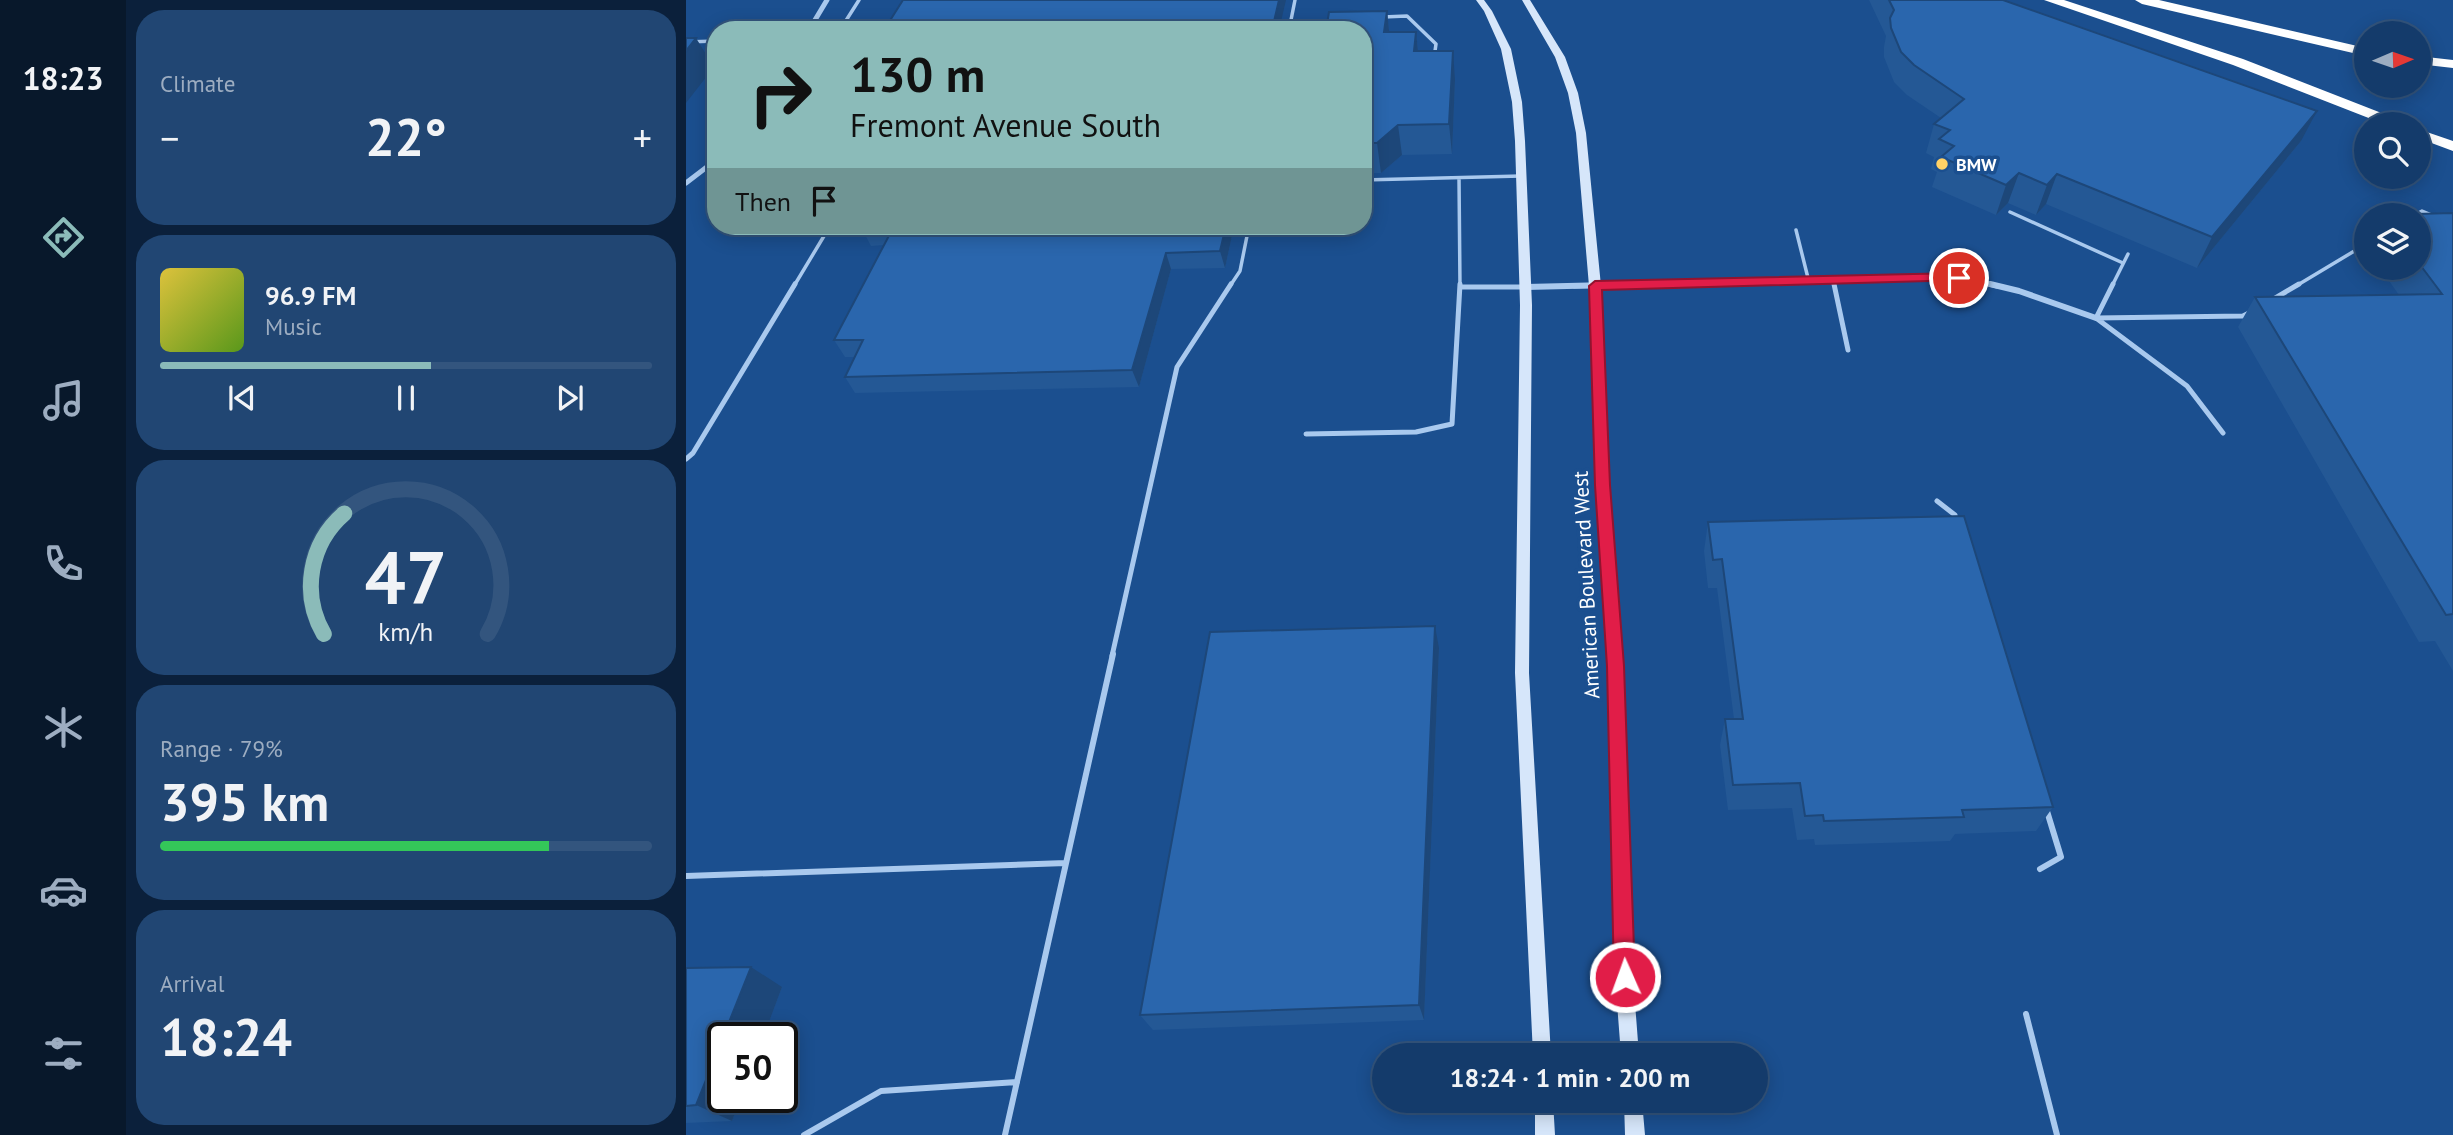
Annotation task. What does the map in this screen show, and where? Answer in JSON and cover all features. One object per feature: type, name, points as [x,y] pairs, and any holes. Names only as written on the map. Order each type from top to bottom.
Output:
[{"type":"highway","points":[[2051,0],[2238,62],[2366,112]]},
{"type":"highway","points":[[2142,0],[2354,49]]},
{"type":"highway","points":[[2431,61],[2453,64]]},
{"type":"highway","points":[[2431,138],[2453,146]]},
{"type":"main road","points":[[1480,0],[1506,49],[1517,102],[1526,287],[1522,673],[1541,1043]]},
{"type":"main road","name":"American Boulevard West","points":[[1526,0],[1560,57],[1573,93],[1581,133],[1595,286],[1603,485],[1615,666],[1624,964],[1629,1043]]},
{"type":"main road","points":[[1544,1113],[1545,1135]]},
{"type":"main road","points":[[1634,1113],[1635,1135]]},
{"type":"street","points":[[814,21],[827,0]]},
{"type":"street","points":[[686,183],[707,167]]},
{"type":"street","points":[[1526,287],[1959,278],[2019,291],[2096,318]]},
{"type":"lane","points":[[846,21],[859,0]]},
{"type":"lane","points":[[1291,21],[1295,0]]},
{"type":"lane","points":[[1381,17],[1407,16],[1436,44],[1434,68]]},
{"type":"lane","points":[[686,42],[707,41]]},
{"type":"lane","points":[[1372,180],[1521,176]]},
{"type":"lane","points":[[1306,434],[1416,432],[1452,424],[1460,287],[1459,178]]},
{"type":"lane","points":[[2010,212],[2123,263]]},
{"type":"lane","points":[[2431,215],[2443,220]]},
{"type":"lane","points":[[1796,230],[1809,282]]},
{"type":"lane","points":[[686,459],[693,453],[825,235]]},
{"type":"lane","points":[[1005,1135],[1177,367],[1240,271],[1247,235]]},
{"type":"lane","points":[[2269,302],[2354,251]]},
{"type":"lane","points":[[2096,318],[2128,254]]},
{"type":"lane","points":[[1833,281],[1848,350]]},
{"type":"lane","points":[[1460,287],[1526,287]]},
{"type":"lane","points":[[2096,318],[2243,316],[2252,312]]},
{"type":"lane","points":[[2096,318],[2187,386],[2223,433]]},
{"type":"lane","points":[[1937,501],[1955,515],[1959,528]]},
{"type":"lane","points":[[2040,869],[2061,857],[2045,804]]},
{"type":"lane","points":[[686,876],[1066,863]]},
{"type":"lane","points":[[2026,1014],[2057,1135]]},
{"type":"lane","points":[[804,1135],[881,1091],[1017,1082]]},
{"type":"building","points":[[903,0],[1279,0],[1274,21],[890,21]]},
{"type":"building","points":[[1889,0],[2003,0],[2317,111],[2212,237],[2057,174],[2047,185],[2019,173],[2006,185],[1941,157],[1954,146],[1939,139],[1950,130],[1934,124],[1964,99],[1914,65],[1901,52],[1891,28],[1890,18],[1894,10]]},
{"type":"building","points":[[1387,11],[1384,32],[1416,32],[1414,51],[1453,51],[1449,124],[1398,125],[1377,143],[1372,143],[1372,21],[1328,21],[1329,12]]},
{"type":"building","points":[[686,38],[696,38],[686,51]]},
{"type":"building","points":[[2453,213],[2453,614],[2446,615],[2255,297],[2442,294],[2431,279],[2431,214]]},
{"type":"building","points":[[889,235],[1224,235],[1220,251],[1166,253],[1132,370],[845,377],[863,340],[834,340]]},
{"type":"building","points":[[1964,516],[2053,807],[1962,810],[1964,817],[1824,821],[1823,815],[1805,816],[1800,783],[1733,785],[1725,719],[1743,719],[1722,559],[1713,560],[1708,522]]},
{"type":"building","points":[[1435,626],[1419,1005],[1140,1015],[1210,632]]},
{"type":"building","points":[[751,967],[729,1022],[707,1022],[707,1077],[696,1105],[686,1106],[686,968]]},
{"type":"place","name":"BMW","points":[[1942,164]]},
{"type":"route","points":[[1625,977],[1615,666],[1603,485],[1595,286],[1959,278]]}]
